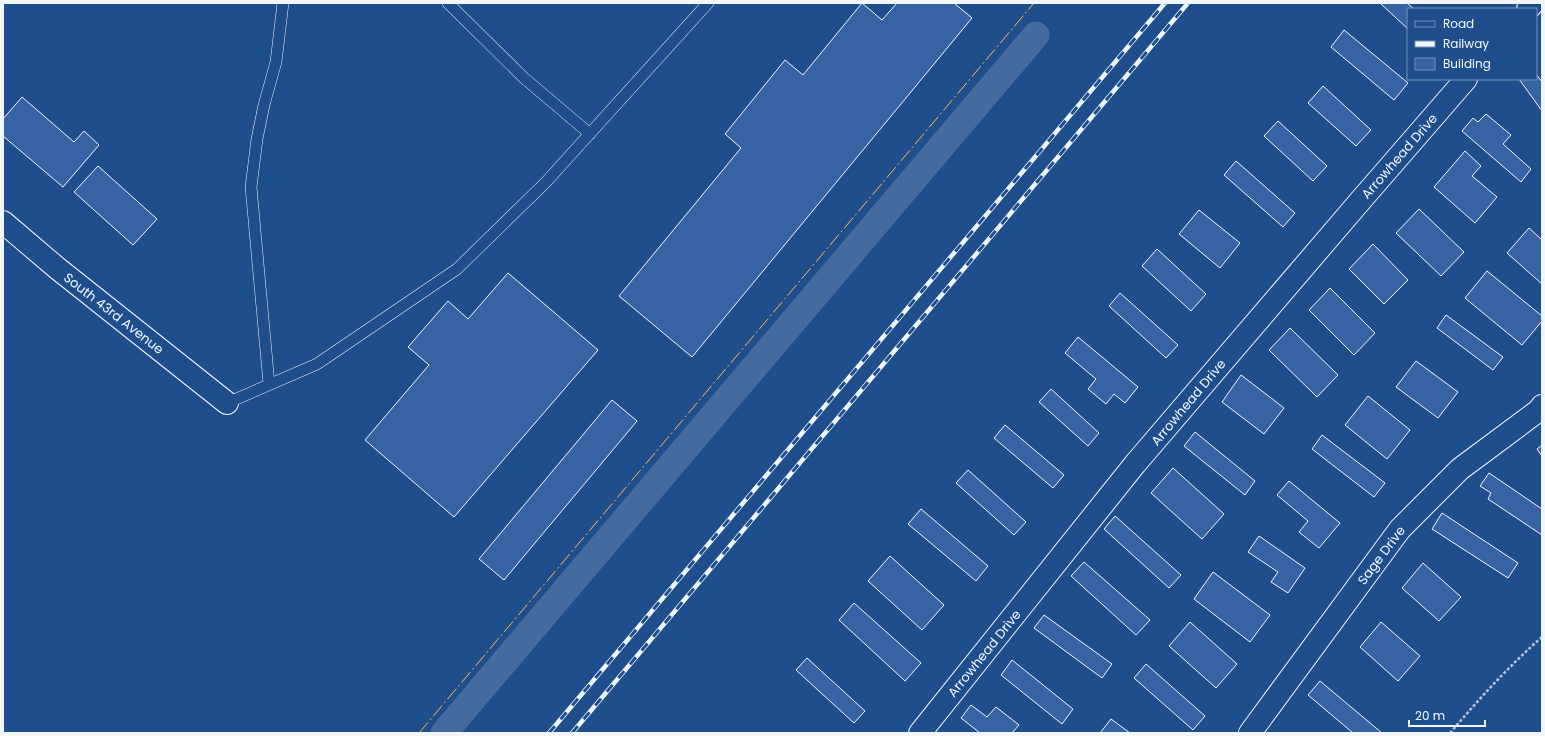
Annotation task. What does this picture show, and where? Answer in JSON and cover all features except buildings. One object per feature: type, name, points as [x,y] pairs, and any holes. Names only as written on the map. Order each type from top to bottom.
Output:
[{"type":"street","name":"Arrowhead Drive","points":[[920,733],[1135,464],[1465,80]]},
{"type":"street","name":"South 43rd Avenue","points":[[3,222],[57,268],[227,403]]},
{"type":"street","name":"Sage Drive","points":[[1250,733],[1400,529],[1460,470],[1538,411],[1542,406]]},
{"type":"lane","points":[[269,384],[251,187],[257,139],[264,105],[276,62],[283,3]]},
{"type":"lane","points":[[448,3],[524,78],[590,134]]},
{"type":"lane","points":[[227,403],[317,364],[457,269],[546,182],[708,3]]},
{"type":"path","points":[[1450,733],[1522,654],[1542,637]]},
{"type":"waterway","points":[[444,733],[1036,35]]},
{"type":"railway","points":[[549,733],[1165,3]]},
{"type":"railway","points":[[572,733],[1188,3]]},
{"type":"power","points":[[419,733],[1034,3]]}]
